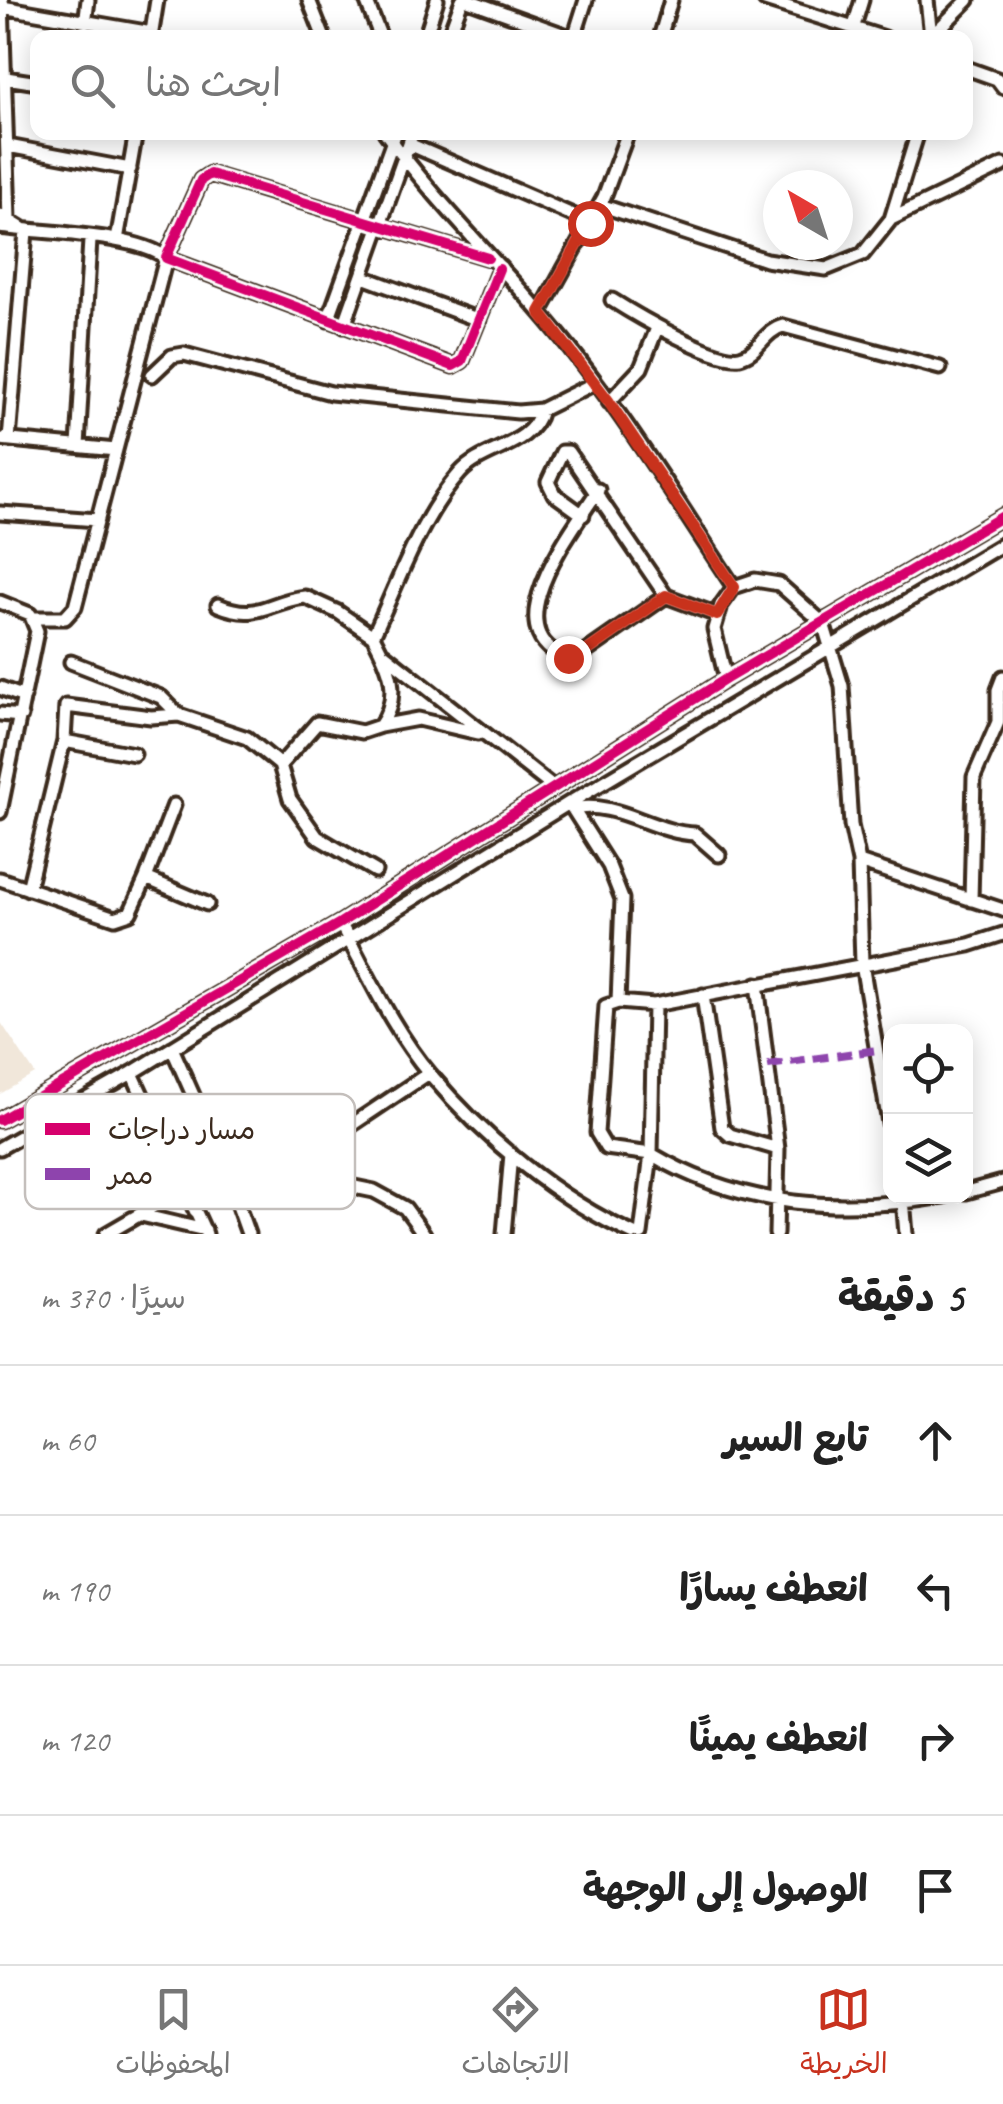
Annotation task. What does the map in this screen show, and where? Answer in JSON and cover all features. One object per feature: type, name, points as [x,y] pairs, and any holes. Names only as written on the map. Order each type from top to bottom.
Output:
[{"type":"street","points":[[85,24],[88,0]]},
{"type":"street","points":[[153,30],[157,0]]},
{"type":"street","points":[[309,0],[321,30]]},
{"type":"street","points":[[366,0],[378,30]]},
{"type":"street","points":[[428,30],[437,0]]},
{"type":"street","points":[[452,30],[465,0],[551,30]]},
{"type":"street","points":[[577,30],[586,0]]},
{"type":"street","points":[[662,30],[671,0]]},
{"type":"street","points":[[765,0],[792,4],[864,30]]},
{"type":"street","points":[[854,26],[862,0]]},
{"type":"street","points":[[927,0],[929,30]]},
{"type":"street","points":[[937,30],[968,0]]},
{"type":"street","points":[[122,30],[2,4],[8,146],[3,221],[26,231],[149,247],[166,258],[453,366],[462,361],[499,269]]},
{"type":"street","points":[[973,71],[1001,81]]},
{"type":"street","points":[[6,78],[30,82]]},
{"type":"street","points":[[117,240],[135,140]]},
{"type":"street","points":[[328,320],[366,222],[390,140]]},
{"type":"street","points":[[393,140],[405,160],[488,258],[540,312],[595,383],[734,587]]},
{"type":"street","points":[[344,326],[410,140]]},
{"type":"street","points":[[415,140],[590,223]]},
{"type":"street","points":[[540,312],[600,205],[625,140]]},
{"type":"street","points":[[600,205],[714,245],[810,269],[847,264],[864,254],[891,219],[916,140]]},
{"type":"street","points":[[8,146],[130,169]]},
{"type":"street","points":[[891,219],[1003,165]]},
{"type":"street","points":[[0,602],[34,618],[65,618],[76,607],[166,258],[201,180],[210,174],[488,258]]},
{"type":"street","points":[[26,231],[5,439],[116,450]]},
{"type":"street","points":[[78,446],[90,240]]},
{"type":"street","points":[[362,277],[479,320]]},
{"type":"street","points":[[612,300],[657,328],[731,357],[750,352],[773,329],[783,326],[940,368]]},
{"type":"street","points":[[609,402],[641,368],[657,328]]},
{"type":"street","points":[[152,375],[172,356],[184,354],[331,392],[518,412],[541,410],[595,383]]},
{"type":"street","points":[[372,636],[425,526],[459,474],[484,454],[523,437],[538,425],[541,410]]},
{"type":"street","points":[[583,515],[554,494],[548,482],[559,455],[568,452],[598,490],[666,596],[717,615]]},
{"type":"street","points":[[598,490],[539,586],[538,627],[553,649],[574,660],[666,596]]},
{"type":"street","points":[[0,512],[98,520]]},
{"type":"street","points":[[45,1094],[340,923],[726,679],[1003,516]]},
{"type":"street","points":[[95,1094],[1003,544]]},
{"type":"street","points":[[726,679],[714,630],[717,615],[734,587],[755,580],[779,584],[823,623],[842,686],[858,862],[862,964],[887,1114]]},
{"type":"street","points":[[218,605],[263,612],[305,597],[338,612],[372,636],[394,695],[380,726]]},
{"type":"street","points":[[0,812],[3,784],[22,716],[37,630],[34,618]]},
{"type":"street","points":[[381,652],[554,788]]},
{"type":"street","points":[[71,662],[161,698],[179,714],[238,733],[280,765],[290,799],[302,820],[332,850],[375,871]]},
{"type":"street","points":[[971,900],[974,777],[998,722],[998,690],[1003,677]]},
{"type":"street","points":[[1,691],[24,698]]},
{"type":"street","points":[[28,889],[64,741],[66,706],[151,718],[179,714]]},
{"type":"street","points":[[0,714],[22,716]]},
{"type":"street","points":[[280,765],[318,723],[362,732],[418,720],[484,734]]},
{"type":"street","points":[[64,741],[134,754]]},
{"type":"street","points":[[0,879],[121,917],[134,907],[174,806]]},
{"type":"street","points":[[571,806],[596,806],[680,834],[695,834],[719,855]]},
{"type":"street","points":[[571,806],[609,866],[622,899],[618,1002]]},
{"type":"street","points":[[858,862],[1003,910]]},
{"type":"street","points":[[146,878],[206,904]]},
{"type":"street","points":[[340,923],[377,995],[428,1073],[511,1154],[579,1206],[638,1234],[651,1154],[654,1005]]},
{"type":"street","points":[[883,1202],[819,1207],[778,1202],[714,1185],[651,1154],[606,1148],[596,1133],[604,1012],[618,1002],[654,1005],[970,946],[1003,934]]},
{"type":"street","points":[[300,946],[309,962]]},
{"type":"street","points":[[757,984],[778,1148],[776,1234]]},
{"type":"street","points":[[703,995],[722,1128],[730,1135],[778,1148]]},
{"type":"street","points":[[172,1048],[192,1094]]},
{"type":"street","points":[[132,1073],[142,1094]]},
{"type":"street","points":[[355,1122],[428,1073]]},
{"type":"street","points":[[0,1120],[25,1106]]},
{"type":"street","points":[[0,1148],[25,1134]]},
{"type":"street","points":[[504,1234],[511,1154]]},
{"type":"street","points":[[973,1190],[1003,1182]]},
{"type":"street","points":[[355,1188],[384,1195],[405,1208],[424,1234]]},
{"type":"street","points":[[903,1204],[906,1234]]},
{"type":"street","points":[[106,1234],[152,1209]]},
{"type":"street","points":[[195,1209],[205,1232]]},
{"type":"street","points":[[239,1209],[248,1234]]},
{"type":"street","points":[[141,1216],[205,1232]]},
{"type":"shaded area","points":[[0,1021],[35,1074],[0,1094]]},
{"type":"marked path","points":[[768,1065],[877,1050]]},
{"type":"cycle path","points":[[488,258],[210,174],[201,180],[166,258],[453,366],[462,361],[499,269]]},
{"type":"cycle path","points":[[45,1094],[340,923],[726,679],[1003,516]]},
{"type":"cycle path","points":[[0,1120],[25,1106]]},
{"type":"route","points":[[568,658],[574,660],[666,596],[717,615],[734,587],[609,402],[540,312],[590,223]]}]
